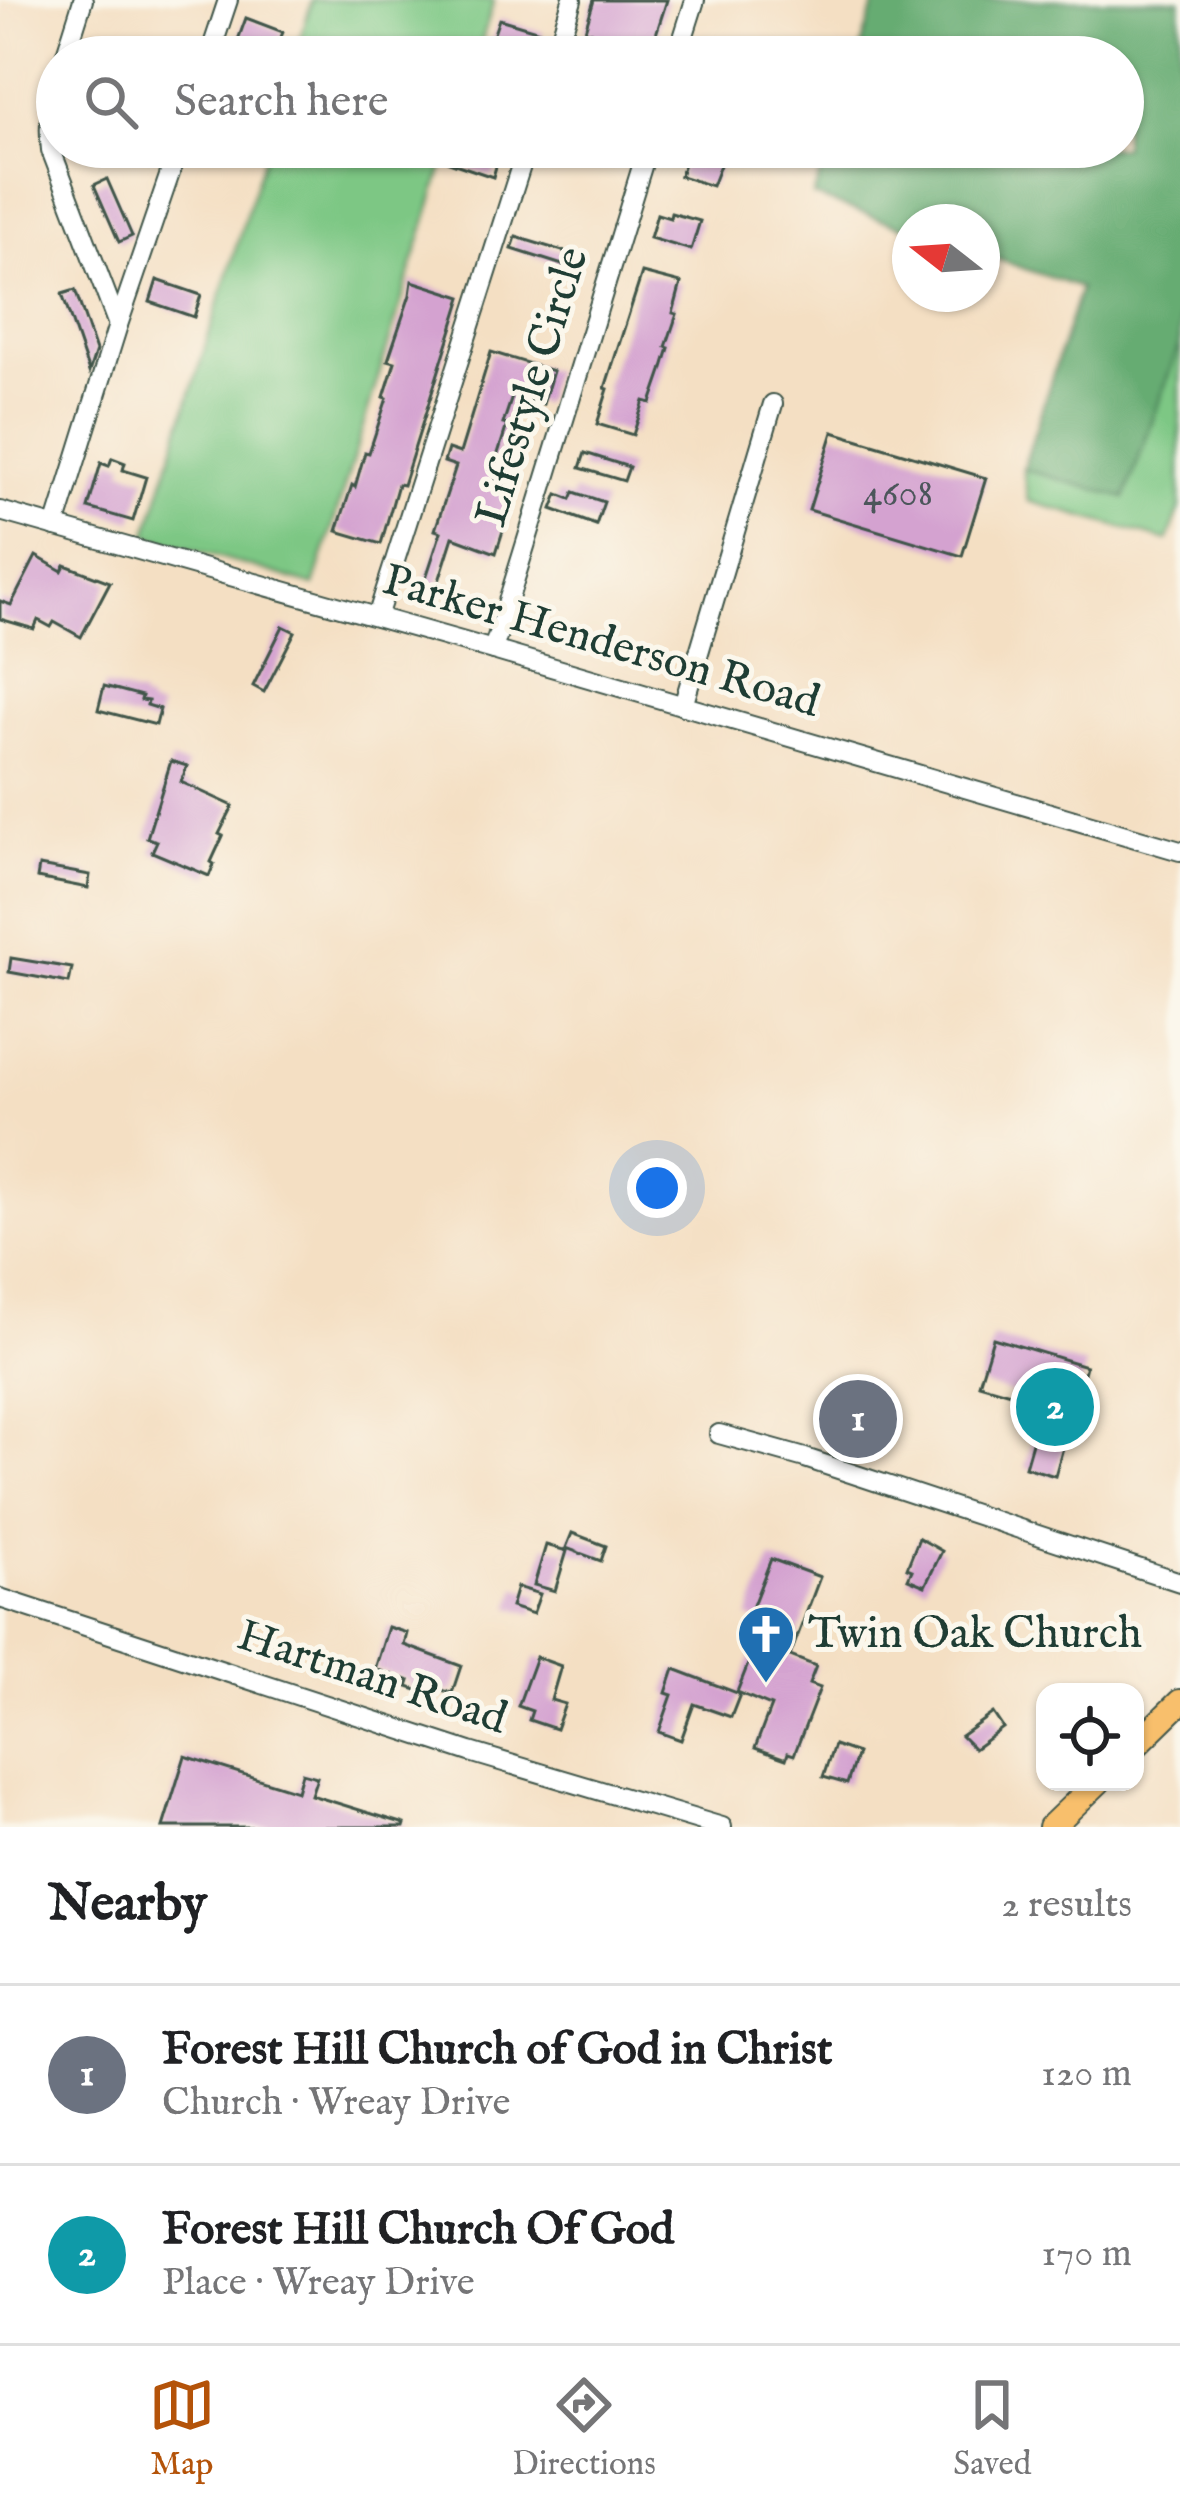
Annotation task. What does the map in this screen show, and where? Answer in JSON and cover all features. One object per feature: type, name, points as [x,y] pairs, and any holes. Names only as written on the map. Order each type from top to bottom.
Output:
[{"type":"main road","points":[[1144,1737],[1180,1702]]},
{"type":"main road","points":[[1051,1827],[1088,1791]]},
{"type":"street","points":[[72,36],[83,0]]},
{"type":"street","points":[[216,36],[228,0]]},
{"type":"street","points":[[561,36],[572,0]]},
{"type":"street","points":[[684,36],[695,0]]},
{"type":"street","points":[[58,168],[118,325]]},
{"type":"street","points":[[55,527],[172,168]]},
{"type":"street","name":"Lifestyle Circle","points":[[377,617],[520,168]]},
{"type":"street","name":"Lifestyle Circle","points":[[493,650],[642,168]]},
{"type":"street","points":[[683,706],[773,404]]},
{"type":"street","name":"Parker Henderson Road","points":[[0,511],[1180,851]]},
{"type":"street","points":[[719,1434],[1180,1582]]},
{"type":"street","name":"Hartman Road","points":[[1,1600],[722,1827]]},
{"type":"green space","points":[[312,0],[494,0],[483,36],[301,36]]},
{"type":"green space","points":[[876,0],[1180,0],[1180,342],[1125,498],[1023,469],[1080,288],[1000,260],[1000,204],[892,204],[892,223],[813,196],[822,168],[1144,168],[1144,36],[865,36]]},
{"type":"green space","points":[[261,168],[443,168],[314,586],[147,535]]},
{"type":"green space","points":[[1180,342],[1180,508],[1168,541],[1028,501],[1023,469],[1125,498]]},
{"type":"building","points":[[594,0],[667,0],[656,36],[590,36],[585,30]]},
{"type":"building","points":[[246,18],[283,32],[281,36],[239,36]]},
{"type":"building","points":[[499,19],[543,32],[542,36],[493,36]]},
{"type":"building","points":[[467,168],[496,168],[493,177]]},
{"type":"building","points":[[682,168],[719,168],[712,186],[680,176]]},
{"type":"building","points":[[107,179],[132,236],[119,242],[94,185]]},
{"type":"building","points":[[671,213],[700,221],[691,250],[650,238],[657,214],[670,218]]},
{"type":"building","points":[[516,237],[576,255],[572,268],[512,249]]},
{"type":"building","points":[[642,273],[681,283],[662,371],[651,403],[644,401],[633,435],[597,424]]},
{"type":"building","points":[[157,280],[201,295],[194,317],[150,302]]},
{"type":"building","points":[[412,281],[462,297],[381,544],[337,531],[387,398],[395,362],[388,360]]},
{"type":"building","points":[[75,290],[96,351],[89,372],[62,294]]},
{"type":"building","points":[[491,352],[553,371],[543,404],[513,394],[503,424],[507,425],[495,463],[500,464],[495,482],[516,489],[496,553],[453,537],[431,606],[418,602],[456,466],[444,462],[448,449],[460,453]]},
{"type":"building","points":[[833,432],[986,478],[962,556],[809,510]]},
{"type":"building","points":[[585,453],[629,467],[624,481],[580,468]]},
{"type":"building","points":[[112,458],[125,463],[123,470],[146,477],[133,521],[88,508],[101,463],[109,466]]},
{"type":"building","points":[[574,492],[604,502],[596,525],[552,509],[558,494],[571,499]]},
{"type":"building","points":[[36,556],[62,571],[65,565],[110,582],[81,637],[54,622],[51,627],[38,620],[34,629],[0,619],[0,601],[11,605]]},
{"type":"building","points":[[283,626],[295,632],[264,692],[253,686]]},
{"type":"building","points":[[104,686],[142,696],[147,705],[160,709],[156,725],[98,710]]},
{"type":"building","points":[[171,761],[187,766],[181,782],[233,806],[219,834],[223,836],[209,876],[152,852],[157,841],[147,838]]},
{"type":"building","points":[[39,866],[90,875],[88,888],[37,878]]},
{"type":"building","points":[[11,958],[72,968],[69,983],[9,972]]},
{"type":"building","points":[[993,1338],[1086,1366],[1055,1476],[1025,1467],[1038,1414],[1031,1399],[979,1384]]},
{"type":"building","points":[[572,1533],[606,1546],[601,1561],[566,1548]]},
{"type":"building","points":[[919,1538],[942,1551],[925,1586],[908,1579],[912,1570],[907,1568]]},
{"type":"building","points":[[546,1545],[567,1551],[555,1591],[534,1585]]},
{"type":"building","points":[[771,1559],[820,1577],[790,1656],[816,1666],[809,1684],[820,1688],[794,1755],[788,1753],[786,1759],[755,1748],[771,1706],[737,1692],[754,1649],[748,1646],[758,1621],[748,1618]]},
{"type":"building","points":[[517,1587],[540,1594],[533,1614],[511,1607]]},
{"type":"building","points":[[388,1627],[407,1633],[404,1645],[461,1666],[452,1693],[435,1688],[432,1695],[408,1687],[410,1681],[375,1669]]},
{"type":"building","points":[[536,1657],[561,1666],[551,1700],[565,1704],[556,1729],[529,1720],[532,1711],[518,1706]]},
{"type":"building","points":[[674,1669],[740,1694],[731,1717],[694,1704],[681,1740],[659,1732],[672,1695],[666,1693]]},
{"type":"building","points":[[993,1713],[1003,1728],[974,1749],[961,1736]]},
{"type":"building","points":[[834,1745],[857,1753],[847,1784],[823,1777]]},
{"type":"building","points":[[185,1756],[297,1791],[302,1773],[317,1777],[311,1795],[405,1824],[163,1827]]},
{"type":"place","name":"Forest Hill Church Of God","points":[[1055,1407]]},
{"type":"place","name":"Forest Hill Church of God in Christ","points":[[858,1419]]},
{"type":"place","name":"Twin Oak Church","points":[[766,1685]]}]
